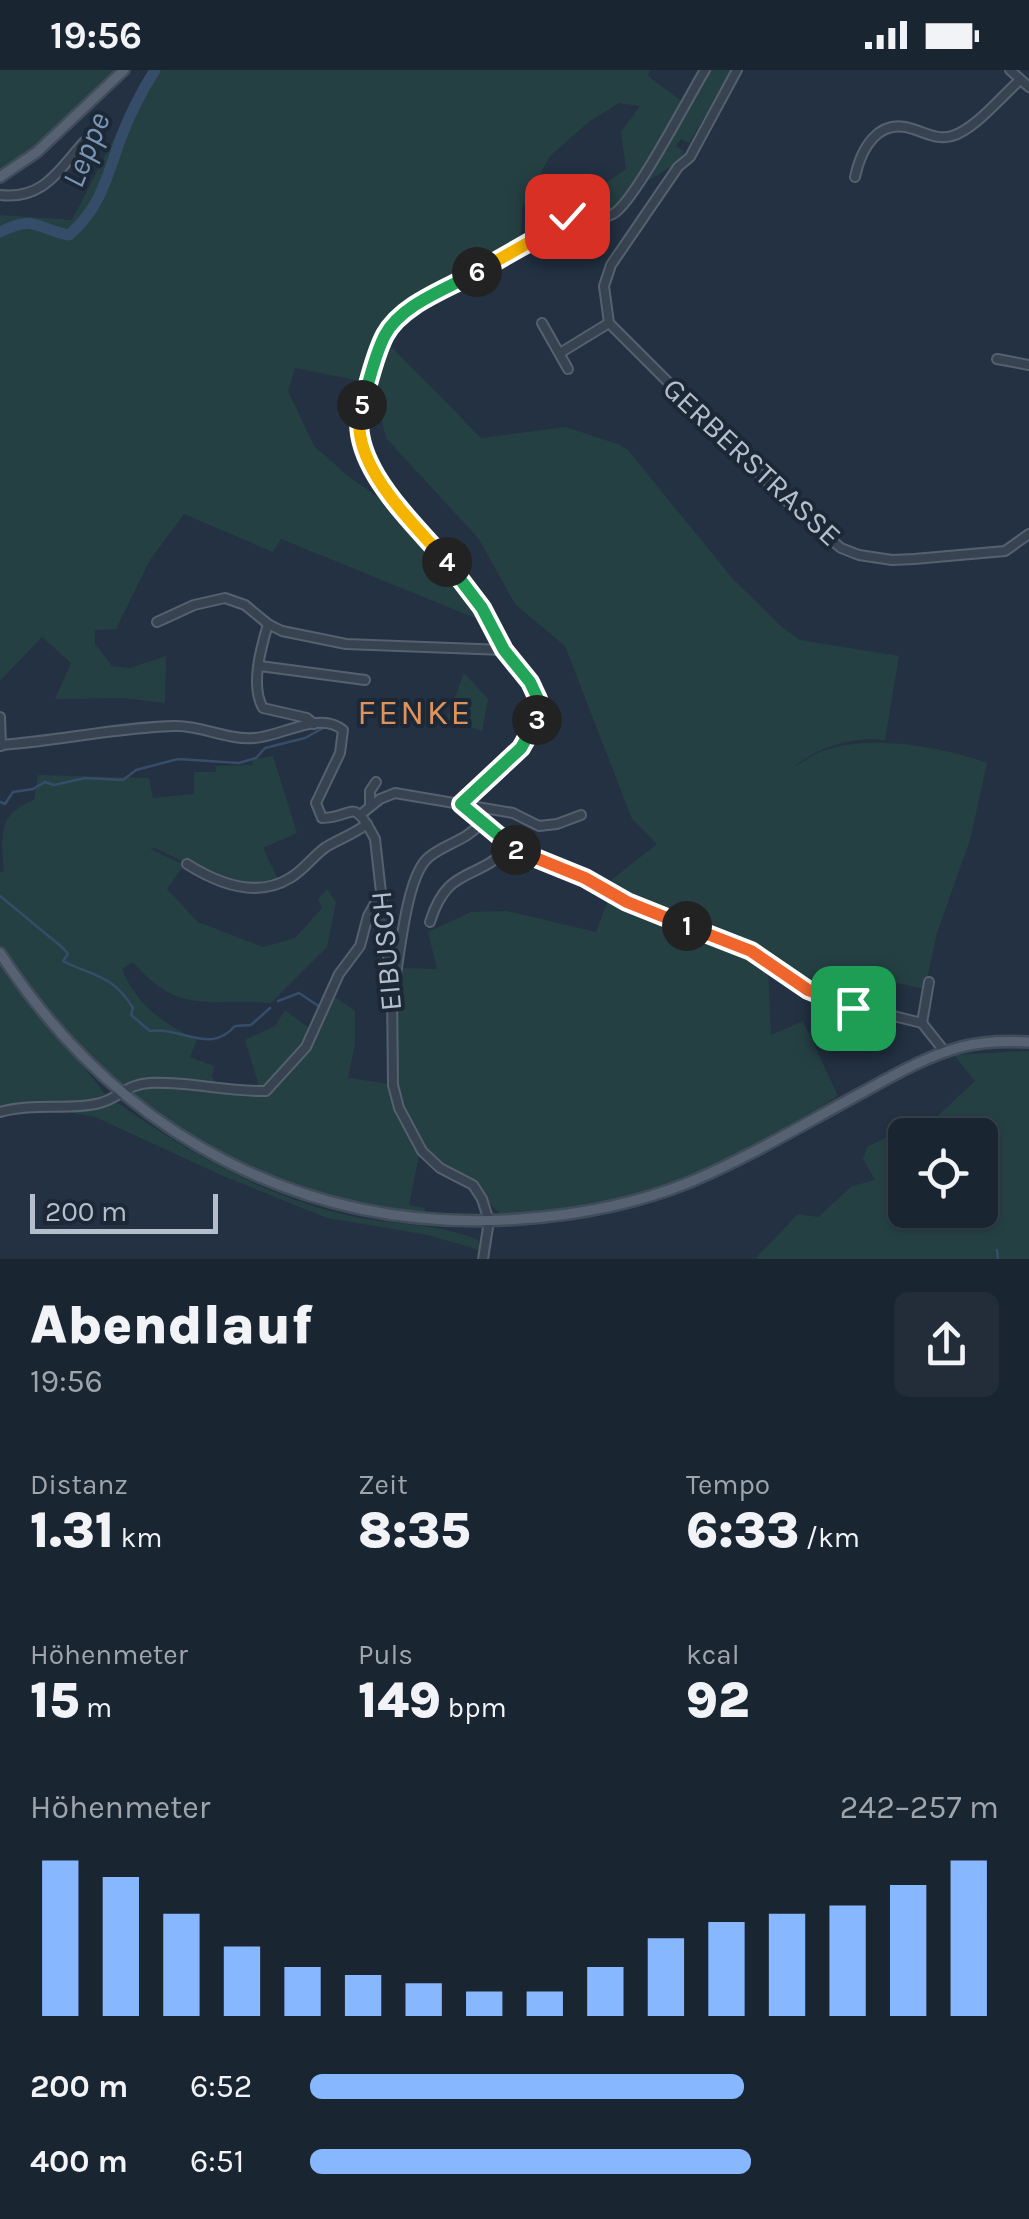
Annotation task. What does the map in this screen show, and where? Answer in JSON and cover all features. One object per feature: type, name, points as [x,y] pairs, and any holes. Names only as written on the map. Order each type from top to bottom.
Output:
[{"type":"main road","points":[[0,177],[37,152],[124,70]]},
{"type":"main road","points":[[0,953],[57,1030],[119,1092],[160,1123],[235,1167],[290,1190],[380,1213],[488,1222],[632,1202],[690,1182],[945,1052],[984,1042],[1029,1042]]},
{"type":"street","points":[[461,804],[521,748],[540,711],[538,699],[462,579],[391,498],[364,448],[360,413],[383,340],[403,314],[542,235],[567,216],[592,218],[616,212],[633,191],[705,70]]},
{"type":"street","points":[[560,354],[610,323],[604,286],[611,265],[678,168],[690,157],[737,70]]},
{"type":"street","points":[[855,177],[860,154],[878,134],[894,127],[938,138],[967,130],[1025,81],[1010,70]]},
{"type":"street","points":[[0,196],[41,189],[84,142]]},
{"type":"street","points":[[542,322],[568,369]]},
{"type":"street","name":"GERBERSTRASSE","points":[[610,323],[788,502],[841,548],[892,560],[959,556],[1005,551],[1029,534]]},
{"type":"street","points":[[997,359],[1029,364]]},
{"type":"street","points":[[157,622],[194,605],[225,598],[246,605],[268,624],[282,630],[346,644],[504,650]]},
{"type":"street","points":[[268,624],[258,699],[263,708],[307,718],[314,724]]},
{"type":"street","points":[[260,666],[366,680]]},
{"type":"street","points":[[0,717],[0,746],[180,726],[223,736],[256,738],[314,724],[336,725],[343,730],[344,738],[316,803],[318,814],[330,818],[350,810],[360,815],[395,793],[513,813],[539,826],[581,815]]},
{"type":"street","points":[[370,806],[370,790],[376,782]]},
{"type":"street","points":[[461,804],[510,846],[535,860],[751,951],[829,1000],[922,1023],[945,1052]]},
{"type":"street","name":"EIBUSCH","points":[[360,815],[375,839],[392,990],[393,1085],[399,1108],[422,1151],[440,1168],[473,1185],[488,1211],[488,1222]]},
{"type":"street","points":[[392,990],[407,908],[422,864],[464,839],[482,823]]},
{"type":"street","points":[[187,864],[204,875],[241,888],[272,885],[288,880],[328,846],[367,824]]},
{"type":"street","points":[[430,922],[447,885],[486,866],[510,846]]},
{"type":"street","points":[[0,1112],[42,1104],[104,1102],[119,1092],[147,1083],[266,1091],[306,1047],[339,974],[360,946],[368,916],[381,892]]},
{"type":"street","points":[[922,1023],[929,982]]},
{"type":"street","points":[[483,1259],[488,1222]]},
{"type":"green space","points":[[0,70],[118,70],[51,135],[0,172]]},
{"type":"green space","points":[[149,70],[650,70],[648,76],[683,102],[622,202],[603,213],[567,211],[527,239],[571,198],[601,186],[626,169],[621,132],[640,106],[619,103],[590,121],[550,156],[522,208],[521,244],[402,312],[376,344],[366,382],[295,368],[288,391],[314,446],[348,476],[401,513],[452,570],[490,624],[281,539],[273,552],[184,514],[150,560],[116,629],[95,630],[95,644],[112,666],[130,668],[166,656],[165,703],[124,698],[55,699],[71,663],[42,637],[0,681],[0,215],[72,220]]},
{"type":"green space","points":[[708,70],[732,70],[689,143],[681,139],[676,146],[684,152],[677,163],[641,185]]},
{"type":"green space","points":[[387,342],[481,438],[566,427],[628,450],[732,578],[800,640],[899,656],[885,740],[837,744],[814,753],[794,767],[824,750],[866,743],[930,748],[987,763],[970,840],[937,933],[925,989],[887,981],[884,1013],[833,1000],[762,954],[630,901],[605,885],[657,844],[632,819],[565,646],[515,604],[478,538],[386,438],[373,385]]},
{"type":"green space","points":[[464,673],[488,699],[482,731],[447,719]]},
{"type":"green space","points":[[273,756],[297,833],[263,848],[279,881],[230,880],[150,849],[184,865],[167,889],[198,922],[263,947],[295,938],[322,908],[318,899],[327,889],[336,902],[327,947],[271,1003],[181,998],[150,979],[133,962],[122,969],[135,993],[152,1012],[197,1040],[190,1057],[214,1066],[212,1076],[217,1086],[145,1081],[116,1085],[65,1038],[64,1042],[105,1094],[93,1102],[0,1110],[3,835],[14,811],[34,800],[38,775],[149,778],[153,798],[194,794],[194,772],[216,772],[215,766],[253,765],[252,760]]},
{"type":"green space","points":[[610,895],[768,965],[771,1035],[803,1021],[838,1096],[737,1154],[666,1186],[591,1207],[507,1216],[496,1210],[469,1180],[430,1156],[408,1123],[399,1093],[396,1062],[399,968],[437,969],[428,932],[471,912],[507,911],[596,932]]},
{"type":"green space","points":[[332,995],[355,1011],[355,1044],[348,1078],[390,1084],[420,1150],[409,1205],[425,1208],[424,1214],[346,1204],[288,1185],[201,1143],[124,1091],[147,1085],[266,1092],[306,1048]]},
{"type":"green space","points":[[285,1010],[313,1031],[304,1046],[260,1089],[245,1040],[275,1026]]},
{"type":"green space","points":[[1029,1051],[1029,1259],[755,1259],[798,1214],[818,1217],[852,1186],[875,1180],[863,1159],[867,1147],[888,1136],[888,1228],[998,1228],[998,1118],[935,1118],[975,1081],[954,1055]]},
{"type":"green space","points":[[118,1103],[200,1156],[258,1185],[351,1216],[463,1234],[478,1240],[480,1250],[428,1235],[327,1218],[95,1117],[50,1109]]},
{"type":"waterway","name":"Leppe","points":[[0,232],[29,223],[69,235],[80,225],[101,192],[127,122],[155,70]]},
{"type":"waterway","points":[[0,802],[5,804],[13,792],[33,789],[45,782],[54,785],[85,778],[123,780],[136,770],[178,759],[239,763],[256,758],[265,748],[305,738],[325,727]]},
{"type":"waterway","points":[[0,896],[63,948],[68,954],[63,961],[118,989],[133,1008],[131,1015],[150,1031],[216,1038],[235,1026],[251,1025],[270,1008]]},
{"type":"waterway","points":[[278,1001],[299,993],[320,1007]]},
{"type":"waterway","points":[[997,1250],[998,1259]]},
{"type":"district","name":"FENKE","points":[[415,712]]},
{"type":"route","points":[[567,216],[542,235],[403,314],[385,336],[358,424],[364,448],[391,498],[462,579],[538,699],[540,711],[526,742],[465,796],[461,804],[518,852],[585,878],[627,902],[751,951],[808,990],[853,1008]]}]
